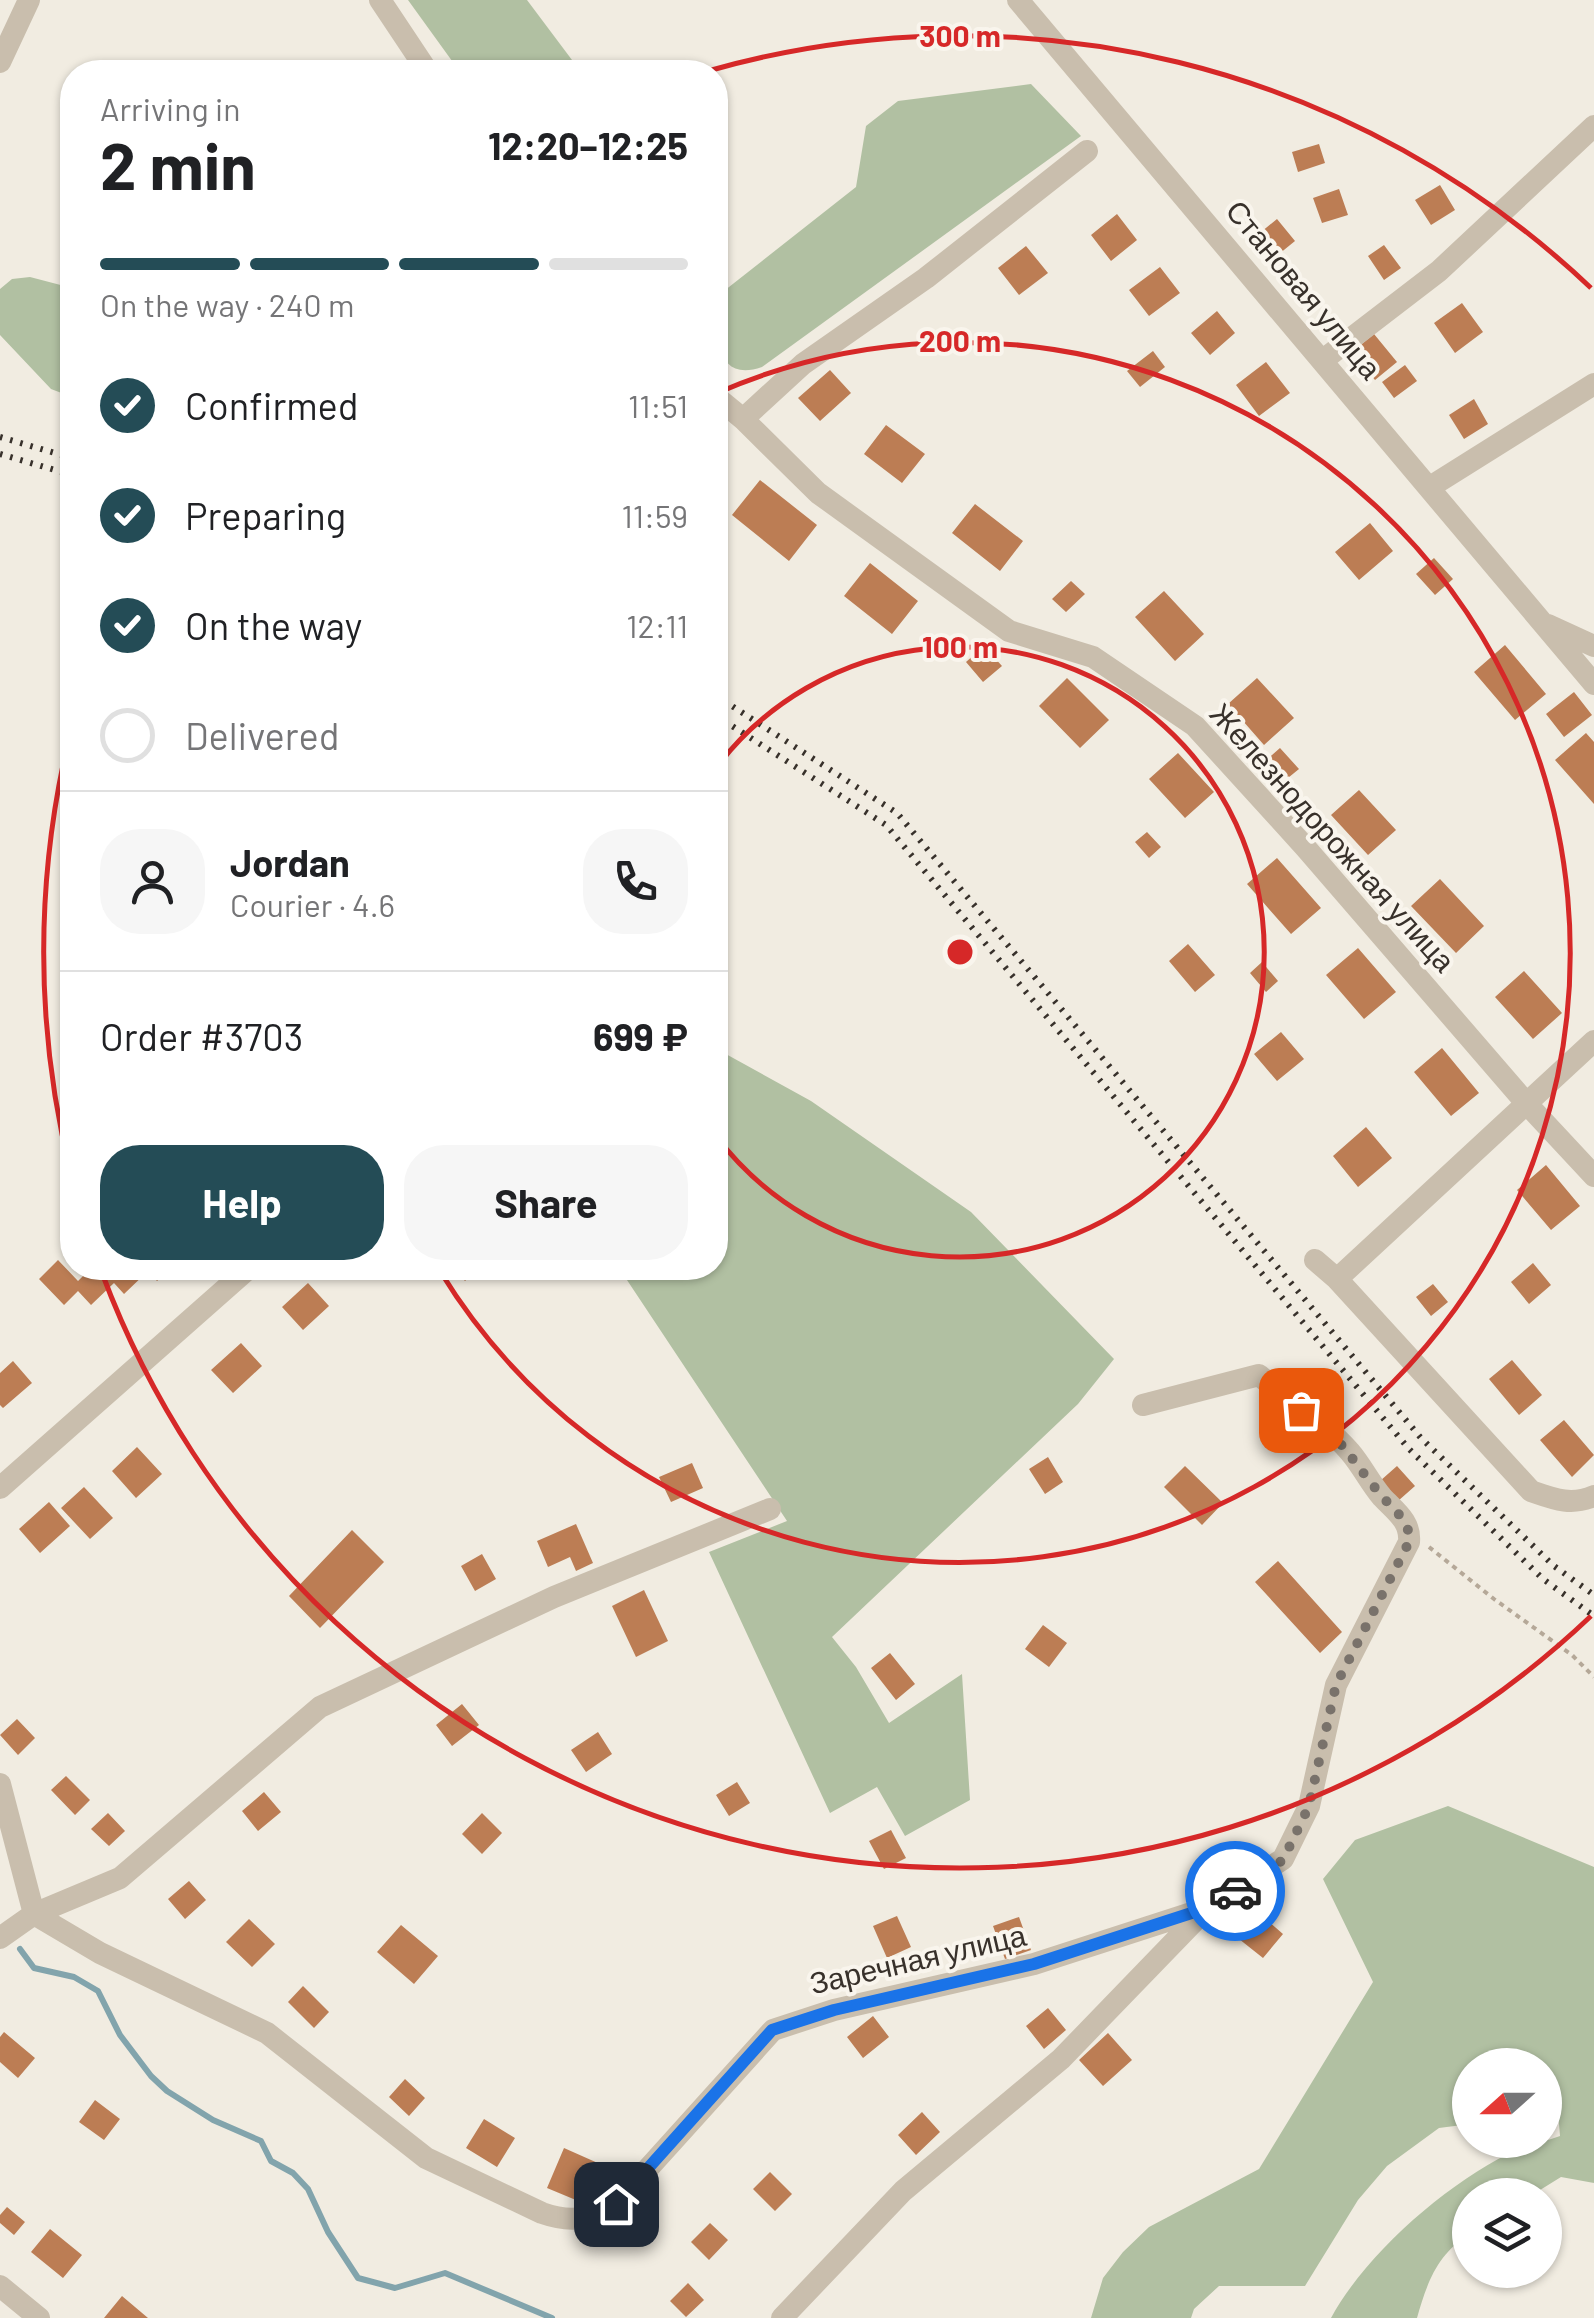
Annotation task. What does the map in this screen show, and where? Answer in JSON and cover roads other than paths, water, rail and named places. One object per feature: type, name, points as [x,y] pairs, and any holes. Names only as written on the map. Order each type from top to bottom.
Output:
[{"type":"street","points":[[0,62],[28,0]]},
{"type":"street","points":[[380,0],[420,60]]},
{"type":"street","name":"Становая улица","points":[[1018,0],[1594,684]]},
{"type":"street","points":[[1323,360],[1439,271],[1594,126]]},
{"type":"street","points":[[743,419],[803,364],[926,278],[1087,152]]},
{"type":"street","points":[[1430,487],[1594,384]]},
{"type":"street","name":"Железнодорожная улица","points":[[728,407],[818,493],[1009,631],[1093,657],[1196,726],[1594,1176]]},
{"type":"street","points":[[1540,622],[1594,646]]},
{"type":"street","points":[[1337,1279],[1594,1041]]},
{"type":"street","points":[[1316,1260],[1532,1491],[1562,1502],[1594,1496]]},
{"type":"street","points":[[0,1488],[235,1280]]},
{"type":"street","name":"Заречная улица","points":[[34,1914],[100,1953],[267,2033],[426,2158],[542,2214],[575,2220],[602,2214],[616,2204],[772,2030],[834,2010],[1034,1964],[1207,1908],[1283,1860],[1309,1806],[1336,1685],[1409,1542],[1410,1532],[1351,1453],[1324,1425],[1259,1376],[1143,1405]]},
{"type":"street","points":[[0,1938],[34,1914],[120,1878],[320,1707],[554,1597],[770,1509]]},
{"type":"street","points":[[0,1784],[34,1914]]},
{"type":"street","points":[[782,2318],[903,2191],[1061,2059],[1207,1908]]},
{"type":"street","points":[[0,2286],[39,2318]]},
{"type":"waterway","points":[[20,1949],[34,1968],[74,1977],[98,1991],[120,2035],[167,2091],[213,2120],[261,2141],[271,2161],[293,2173],[308,2189],[328,2232],[358,2278],[395,2288],[445,2273],[552,2318]]},
{"type":"railway","points":[[0,437],[60,454]]},
{"type":"railway","points":[[0,454],[60,472]]},
{"type":"railway","points":[[728,703],[897,813],[1421,1438],[1554,1566],[1594,1595]]},
{"type":"railway","points":[[728,723],[886,825],[1409,1449],[1543,1579],[1594,1616]]}]
